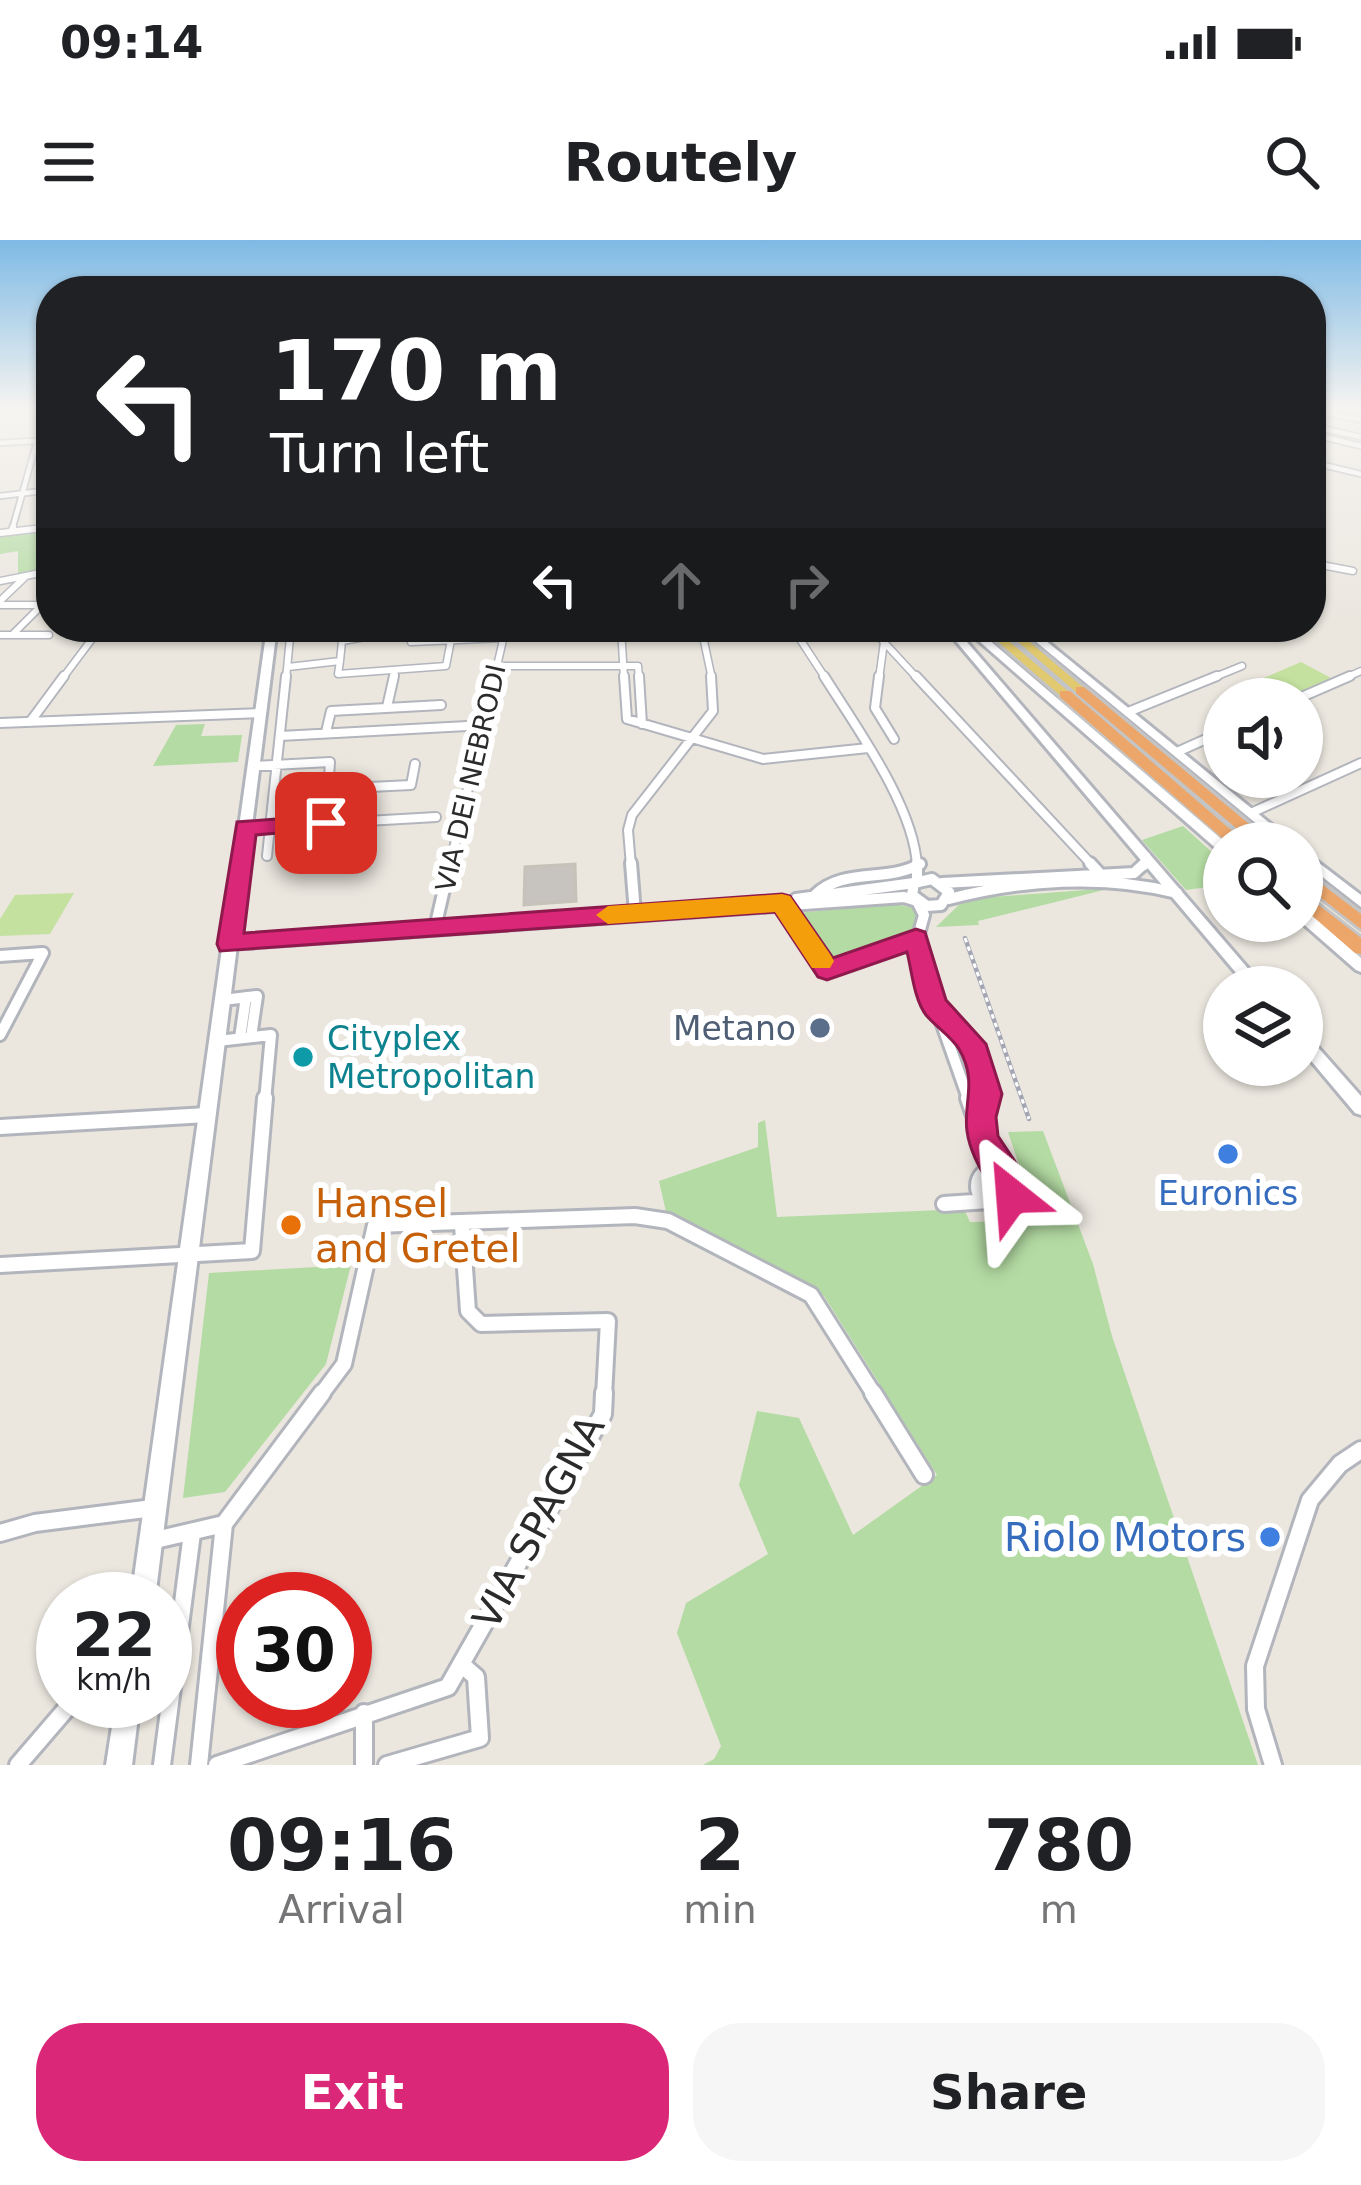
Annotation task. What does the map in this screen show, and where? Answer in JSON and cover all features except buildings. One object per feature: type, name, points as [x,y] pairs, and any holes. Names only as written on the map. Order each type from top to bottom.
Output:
[{"type":"highway","points":[[1072,692],[1215,822]]},
{"type":"highway","points":[[1072,692],[1237,822]]},
{"type":"highway","points":[[1323,891],[1361,923]]},
{"type":"highway","points":[[1323,916],[1361,948]]},
{"type":"main road","points":[[1004,642],[1072,692]]},
{"type":"main road","points":[[1021,642],[1072,692]]},
{"type":"street","points":[[11,532],[24,480]]},
{"type":"street","points":[[0,496],[36,492]]},
{"type":"street","points":[[0,533],[36,529]]},
{"type":"street","points":[[1326,566],[1353,571]]},
{"type":"street","points":[[0,580],[36,574]]},
{"type":"street","points":[[0,603],[27,576]]},
{"type":"street","points":[[0,603],[36,605]]},
{"type":"street","points":[[13,635],[36,614]]},
{"type":"street","points":[[0,635],[36,635]]},
{"type":"street","points":[[30,722],[90,642]]},
{"type":"street","points":[[147,1572],[270,642]]},
{"type":"street","points":[[267,856],[290,642]]},
{"type":"street","points":[[342,642],[338,674],[446,666],[451,642]]},
{"type":"street","name":"VIA DEI NEBRODI","points":[[435,928],[502,642]]},
{"type":"street","points":[[621,642],[624,716],[642,724],[763,759],[868,748]]},
{"type":"street","points":[[635,913],[628,830],[632,815],[710,717],[715,699],[704,642]]},
{"type":"street","points":[[801,642],[868,748],[920,864],[910,892],[925,918],[919,934],[938,1012],[984,1143],[1007,1176],[1012,1196],[1004,1202],[944,1204]]},
{"type":"street","points":[[884,642],[875,708],[894,739]]},
{"type":"street","points":[[884,642],[1097,870]]},
{"type":"street","points":[[963,642],[1239,966]]},
{"type":"street","points":[[985,642],[1203,830]]},
{"type":"street","points":[[999,642],[1079,724]]},
{"type":"street","points":[[1042,642],[1262,822]]},
{"type":"street","points":[[288,667],[340,661]]},
{"type":"street","points":[[498,666],[640,667],[642,724]]},
{"type":"street","points":[[1129,712],[1242,666]]},
{"type":"street","points":[[387,707],[394,670]]},
{"type":"street","points":[[1323,688],[1361,671]]},
{"type":"street","points":[[326,732],[331,711],[441,705]]},
{"type":"street","points":[[0,723],[260,713]]},
{"type":"street","points":[[280,736],[486,725]]},
{"type":"street","points":[[1177,752],[1203,740]]},
{"type":"street","points":[[254,766],[330,761],[326,823]]},
{"type":"street","points":[[1251,813],[1361,763]]},
{"type":"street","points":[[328,789],[411,785],[415,764]]},
{"type":"street","points":[[245,828],[436,818]]},
{"type":"street","points":[[1137,878],[1146,856]]},
{"type":"street","points":[[815,895],[826,882],[899,876],[920,864]]},
{"type":"street","points":[[782,903],[915,882],[1097,870],[1157,881],[1162,875]]},
{"type":"street","points":[[1323,871],[1361,902]]},
{"type":"street","points":[[230,944],[782,903],[899,897],[932,907],[988,891],[1137,878],[1177,892]]},
{"type":"street","points":[[942,883],[947,901]]},
{"type":"street","points":[[782,903],[827,970],[919,934],[947,901]]},
{"type":"street","points":[[1323,934],[1361,966]]},
{"type":"street","points":[[0,956],[44,953],[0,1035]]},
{"type":"street","points":[[222,1000],[246,997],[245,1037]]},
{"type":"street","points":[[938,1012],[972,1044],[987,1094],[981,1117],[984,1143],[979,1190],[961,1203]]},
{"type":"street","points":[[0,1265],[252,1251],[271,1035],[217,1041]]},
{"type":"street","points":[[1323,1064],[1361,1108]]},
{"type":"street","points":[[0,1127],[207,1115]]},
{"type":"street","points":[[980,1173],[996,1170],[1007,1176]]},
{"type":"street","points":[[979,1190],[992,1202]]},
{"type":"street","points":[[200,1765],[224,1524],[344,1364],[375,1225],[635,1216],[668,1221],[811,1295],[924,1475]]},
{"type":"street","name":"VIA SPAGNA","points":[[372,1711],[448,1688],[603,1414],[608,1321],[482,1324],[468,1311],[462,1225]]},
{"type":"street","points":[[1273,1765],[1256,1709],[1255,1666],[1310,1501],[1340,1464],[1361,1450]]},
{"type":"street","points":[[0,1533],[35,1522],[156,1508]]},
{"type":"street","points":[[152,1541],[224,1524]]},
{"type":"street","points":[[162,1765],[192,1533]]},
{"type":"street","name":"VIA SPAGNA","points":[[387,1765],[480,1738],[476,1677],[461,1664]]},
{"type":"street","points":[[19,1765],[50,1728]]},
{"type":"street","points":[[119,1765],[124,1728]]},
{"type":"street","name":"VIA SPAGNA","points":[[217,1765],[322,1728]]},
{"type":"street","points":[[364,1728],[364,1765]]},
{"type":"green space","points":[[36,531],[36,572],[18,575],[18,551],[0,554],[0,536]]},
{"type":"green space","points":[[1301,662],[1333,679],[1323,683],[1323,678],[1264,678]]},
{"type":"green space","points":[[205,724],[201,736],[242,735],[238,762],[153,766],[176,725]]},
{"type":"green space","points":[[1183,826],[1203,844],[1203,888],[1186,890],[1142,840]]},
{"type":"green space","points":[[1112,888],[978,921],[979,925],[936,927],[965,899]]},
{"type":"green space","points":[[74,893],[50,934],[0,936],[0,919],[15,895]]},
{"type":"green space","points":[[896,904],[913,908],[920,918],[904,940],[828,960],[797,913]]},
{"type":"green space","points":[[765,1120],[777,1217],[964,1209],[970,1222],[1020,1221],[1028,1192],[1008,1132],[1043,1131],[1093,1264],[1112,1336],[1258,1765],[703,1765],[714,1759],[721,1746],[677,1633],[686,1603],[768,1554],[739,1485],[757,1411],[799,1418],[853,1535],[937,1475],[824,1296],[666,1212],[659,1181],[758,1147],[758,1123]]},
{"type":"green space","points":[[351,1265],[326,1364],[225,1492],[183,1498],[209,1273]]},
{"type":"railway","points":[[965,938],[1029,1119]]},
{"type":"slow traffic","points":[[608,915],[782,903],[821,961]]},
{"type":"place","name":"Metano","points":[[820,1028]]},
{"type":"place","name":"Cityplex Metropolitan","points":[[303,1057]]},
{"type":"place","name":"Euronics","points":[[1228,1154]]},
{"type":"place","name":"Hansel and Gretel","points":[[291,1225]]},
{"type":"place","name":"Riolo Motors","points":[[1270,1537]]},
{"type":"route","points":[[326,823],[245,828],[230,944],[782,903],[827,970],[916,939],[934,1005],[972,1044],[987,1094],[982,1136],[991,1159],[1011,1180],[1012,1196]]}]
